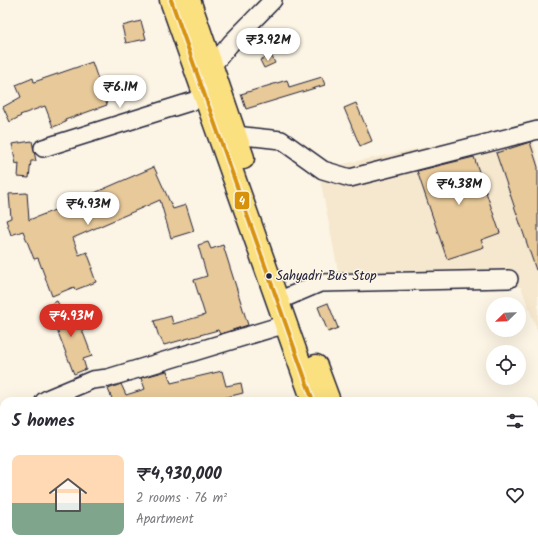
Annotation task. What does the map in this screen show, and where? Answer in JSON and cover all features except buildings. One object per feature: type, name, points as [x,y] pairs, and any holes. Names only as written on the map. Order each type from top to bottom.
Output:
[{"type":"highway","points":[[170,0],[206,97],[285,297],[327,397]]},
{"type":"highway","points":[[189,0],[235,135],[285,297],[286,324],[312,397]]},
{"type":"street","points":[[212,66],[231,43],[273,0]]},
{"type":"street","points":[[43,148],[206,97]]},
{"type":"street","points":[[235,135],[281,140],[323,170],[350,178],[538,130]]},
{"type":"street","points":[[285,297],[320,282],[509,279]]},
{"type":"street","points":[[51,397],[92,380],[108,378],[286,324]]},
{"type":"shaded area","points":[[530,126],[538,160],[538,333],[526,297],[521,287],[341,286],[318,169]]},
{"type":"transit line","name":"4","points":[[171,0],[312,397]]},
{"type":"place","name":"Sahyadri Bus Stop","points":[[269,276]]}]
